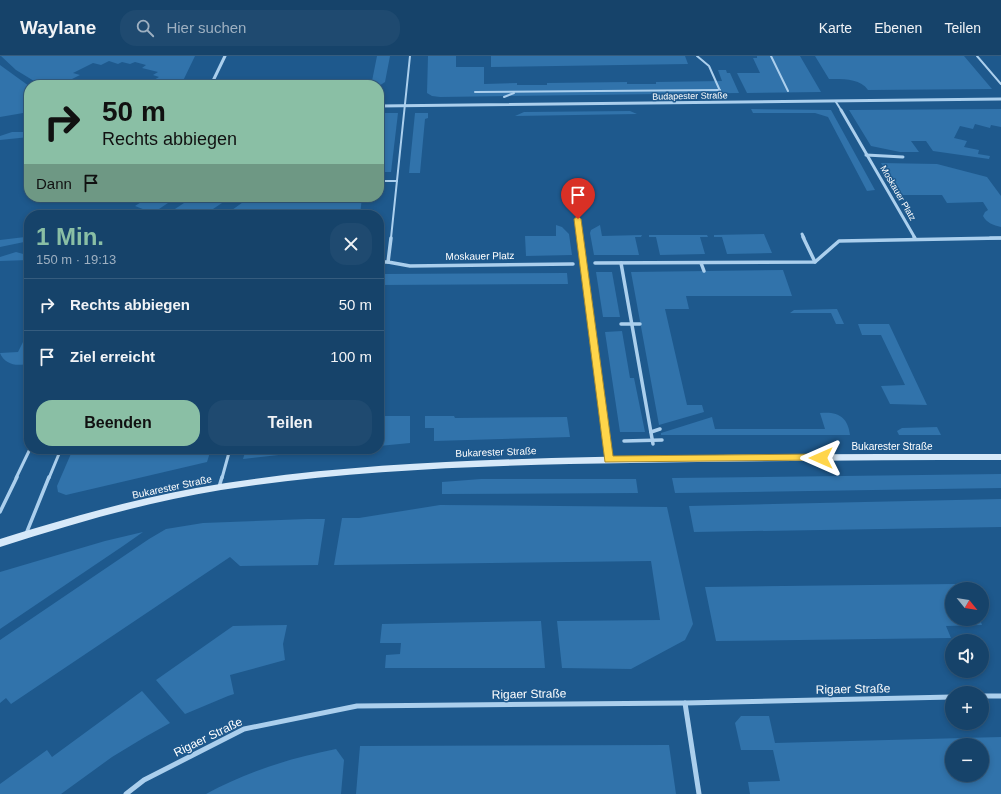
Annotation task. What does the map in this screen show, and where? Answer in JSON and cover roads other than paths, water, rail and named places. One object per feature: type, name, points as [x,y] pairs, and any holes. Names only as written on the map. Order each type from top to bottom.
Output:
[{"type":"street","points":[[213,80],[225,56]]},
{"type":"street","name":"Budapester Straße","points":[[384,106],[1001,99]]},
{"type":"street","name":"Moskauer Platz","points":[[841,110],[866,156],[915,239]]},
{"type":"street","name":"Moskauer Platz","points":[[866,156],[903,157]]},
{"type":"street","points":[[802,234],[815,262]]},
{"type":"street","points":[[388,262],[391,238]]},
{"type":"street","points":[[595,263],[815,262],[838,241],[1001,238]]},
{"type":"street","name":"Moskauer Platz","points":[[384,262],[410,266],[573,264]]},
{"type":"street","points":[[621,263],[652,442]]},
{"type":"street","points":[[701,263],[704,271]]},
{"type":"street","points":[[621,324],[640,324]]},
{"type":"street","points":[[650,432],[660,429]]},
{"type":"street","points":[[624,441],[652,442],[662,440]]},
{"type":"street","name":"Bukarester Straße","points":[[0,543],[67,523],[133,506],[219,488],[308,476],[414,466],[609,460],[1001,457]]},
{"type":"street","points":[[989,696],[1001,696]]},
{"type":"street","name":"Rigaer Straße","points":[[126,794],[144,780],[244,729],[357,706],[685,703],[945,697]]},
{"type":"street","points":[[685,703],[699,794]]},
{"type":"lane","points":[[391,238],[410,56]]},
{"type":"lane","points":[[475,92],[721,92],[709,66],[696,56]]},
{"type":"lane","points":[[771,56],[788,90]]},
{"type":"lane","points":[[977,56],[1001,84]]},
{"type":"lane","points":[[504,97],[518,92]]},
{"type":"lane","points":[[836,102],[841,110]]},
{"type":"lane","points":[[384,181],[397,181]]},
{"type":"lane","points":[[578,219],[609,460]]},
{"type":"lane","points":[[0,512],[28,454]]},
{"type":"lane","points":[[25,535],[60,454]]},
{"type":"lane","points":[[219,488],[229,454]]}]
